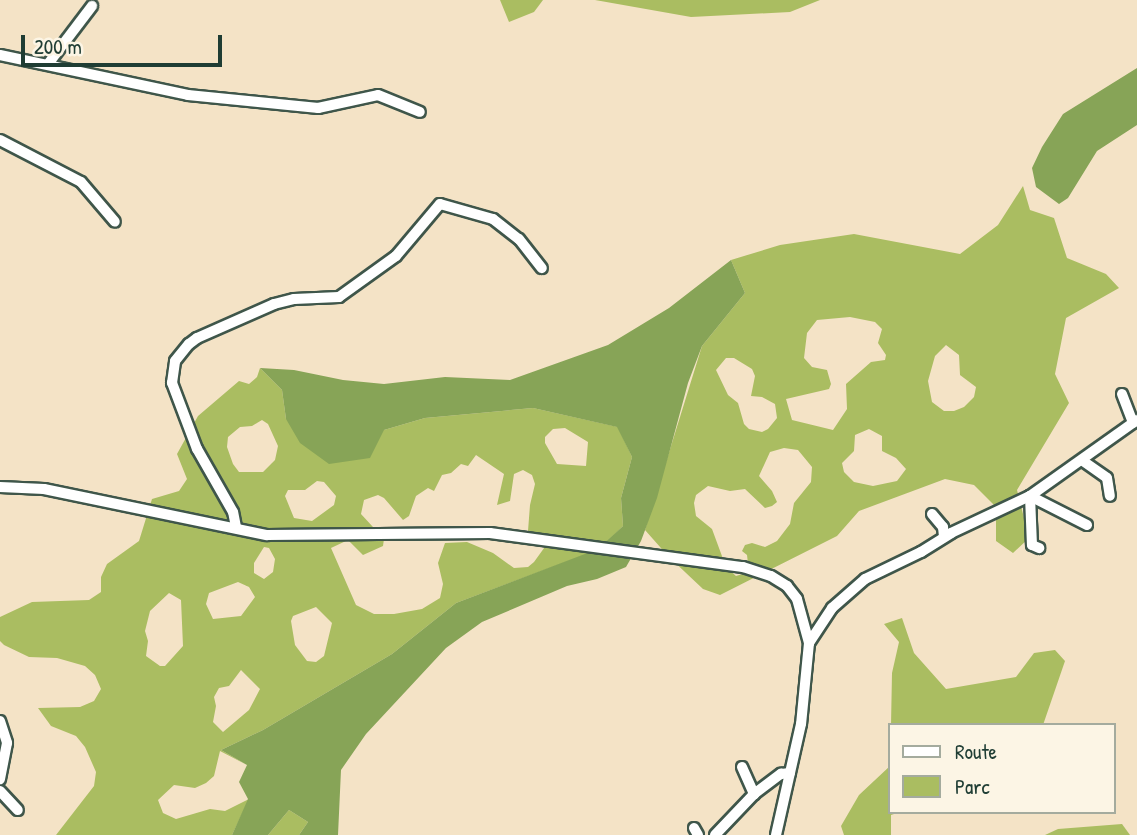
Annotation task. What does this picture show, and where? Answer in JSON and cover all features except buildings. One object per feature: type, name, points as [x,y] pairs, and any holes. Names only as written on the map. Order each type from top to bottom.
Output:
[{"type":"street","points":[[48,64],[92,6]]},
{"type":"street","points":[[0,55],[188,95],[318,108],[378,95],[420,112]]},
{"type":"street","points":[[0,140],[81,182],[115,222]]},
{"type":"street","points":[[236,527],[233,512],[197,449],[172,383],[175,361],[189,344],[274,304],[293,299],[339,297],[396,256],[440,204],[493,219],[519,239],[542,268]]},
{"type":"street","points":[[809,643],[832,608],[865,579],[1030,496],[1083,461],[1135,421],[1122,394]]},
{"type":"street","points":[[1083,461],[1107,478],[1110,496]]},
{"type":"street","points":[[0,487],[44,489],[274,535],[490,533],[743,567],[771,576],[793,592],[800,604],[809,643],[802,724],[776,835]]},
{"type":"street","points":[[1030,496],[1087,525]]},
{"type":"street","points":[[1030,496],[1032,545],[1039,548]]},
{"type":"street","points":[[932,514],[943,527],[944,537]]},
{"type":"street","points":[[0,721],[6,743],[0,779]]},
{"type":"street","points":[[742,767],[754,794]]},
{"type":"street","points":[[715,835],[754,794],[781,774],[790,773]]},
{"type":"street","points":[[0,791],[18,810]]},
{"type":"green space","points":[[500,0],[543,0],[534,12],[509,22]]},
{"type":"green space","points":[[595,0],[820,0],[790,12],[691,17]]},
{"type":"green space","points":[[1137,68],[1137,125],[1097,151],[1068,198],[1059,204],[1036,187],[1032,168],[1042,147],[1063,114]]},
{"type":"green space","points":[[1023,186],[1030,210],[1054,218],[1067,258],[1106,274],[1119,288],[1066,318],[1055,374],[1069,403],[1017,490],[1029,538],[1013,553],[996,541],[996,507],[974,485],[945,479],[859,511],[837,536],[720,595],[703,589],[645,530],[702,346],[745,293],[731,260],[780,245],[854,234],[960,254],[998,225]],"holes":[[[850,317],[875,322],[882,329],[878,343],[886,355],[885,360],[871,362],[846,384],[847,409],[833,430],[792,420],[786,399],[829,389],[831,384],[827,370],[812,367],[804,358],[807,333],[817,320]],[[946,345],[959,355],[960,375],[976,387],[974,397],[964,407],[944,411],[932,402],[928,381],[935,356]],[[726,358],[734,358],[752,369],[755,376],[751,396],[762,397],[775,404],[777,418],[768,429],[762,432],[749,429],[744,424],[738,403],[728,395],[716,370]],[[869,429],[882,436],[882,451],[896,458],[906,469],[897,481],[873,486],[854,482],[844,472],[842,463],[854,451],[855,435]],[[784,448],[798,450],[812,467],[811,482],[794,503],[790,524],[777,541],[765,547],[752,543],[745,545],[742,551],[747,555],[749,572],[736,576],[726,567],[712,529],[696,516],[694,503],[696,495],[708,486],[730,491],[745,489],[765,508],[772,506],[777,502],[772,491],[759,476],[770,452]]]},
{"type":"green space","points":[[731,260],[745,293],[702,346],[688,383],[657,498],[641,541],[626,567],[597,579],[567,586],[482,622],[446,648],[366,734],[341,770],[338,835],[299,835],[308,822],[289,810],[268,835],[232,835],[248,799],[239,782],[247,765],[221,750],[263,730],[392,654],[456,603],[598,549],[623,526],[621,498],[632,457],[617,427],[533,408],[425,418],[384,430],[370,458],[329,464],[300,443],[286,419],[282,390],[260,368],[294,370],[343,380],[384,384],[445,377],[510,380],[608,345],[669,308]]},
{"type":"green space","points":[[260,368],[282,390],[286,419],[384,430],[425,418],[533,408],[618,427],[632,457],[621,498],[623,526],[598,550],[456,603],[392,654],[263,730],[221,750],[247,765],[220,751],[214,776],[206,783],[195,788],[174,785],[158,800],[163,813],[176,819],[210,809],[225,811],[249,799],[232,835],[56,835],[94,786],[96,772],[85,747],[76,736],[51,726],[38,708],[80,707],[94,701],[101,689],[95,675],[85,666],[57,658],[29,657],[4,645],[0,641],[0,617],[32,602],[89,600],[101,592],[101,577],[107,564],[139,541],[152,499],[179,491],[187,479],[177,454],[198,416],[239,381],[249,384],[257,377]],"holes":[[[262,420],[268,424],[278,446],[275,460],[263,472],[239,472],[233,464],[227,447],[228,437],[240,427],[252,426]],[[565,428],[588,442],[586,466],[557,464],[545,443],[545,437],[553,429]],[[476,455],[504,474],[497,505],[510,501],[514,474],[523,470],[532,475],[535,484],[528,531],[547,544],[534,562],[528,567],[514,568],[493,553],[467,542],[445,543],[438,563],[443,584],[440,598],[422,609],[394,614],[374,614],[356,605],[331,548],[348,540],[363,555],[383,546],[384,539],[361,514],[364,500],[378,495],[384,498],[403,520],[409,516],[416,496],[428,488],[434,491],[442,475],[451,473],[461,464],[468,466]],[[317,481],[324,482],[336,496],[334,505],[312,521],[294,518],[285,496],[288,490],[305,490]],[[264,547],[269,548],[275,559],[273,572],[264,579],[254,573],[254,563]],[[238,582],[249,587],[255,597],[241,616],[213,619],[206,604],[209,593]],[[169,593],[181,600],[183,646],[165,666],[160,666],[146,656],[148,641],[145,631],[150,611]],[[316,607],[332,623],[324,656],[316,662],[307,661],[295,645],[291,621],[293,616]],[[241,670],[260,689],[249,710],[223,732],[213,722],[216,706],[214,697],[219,688],[229,686]]]},
{"type":"green space","points":[[902,618],[914,653],[946,689],[1016,677],[1034,653],[1055,650],[1065,661],[1044,723],[891,723],[892,673],[899,642],[884,624]]},
{"type":"green space","points":[[888,768],[888,814],[894,814],[891,815],[891,835],[844,835],[841,826],[859,795]]},
{"type":"green space","points":[[289,810],[308,822],[299,835],[268,835]]},
{"type":"green space","points":[[1122,824],[1130,835],[1045,835],[1058,829]]}]
